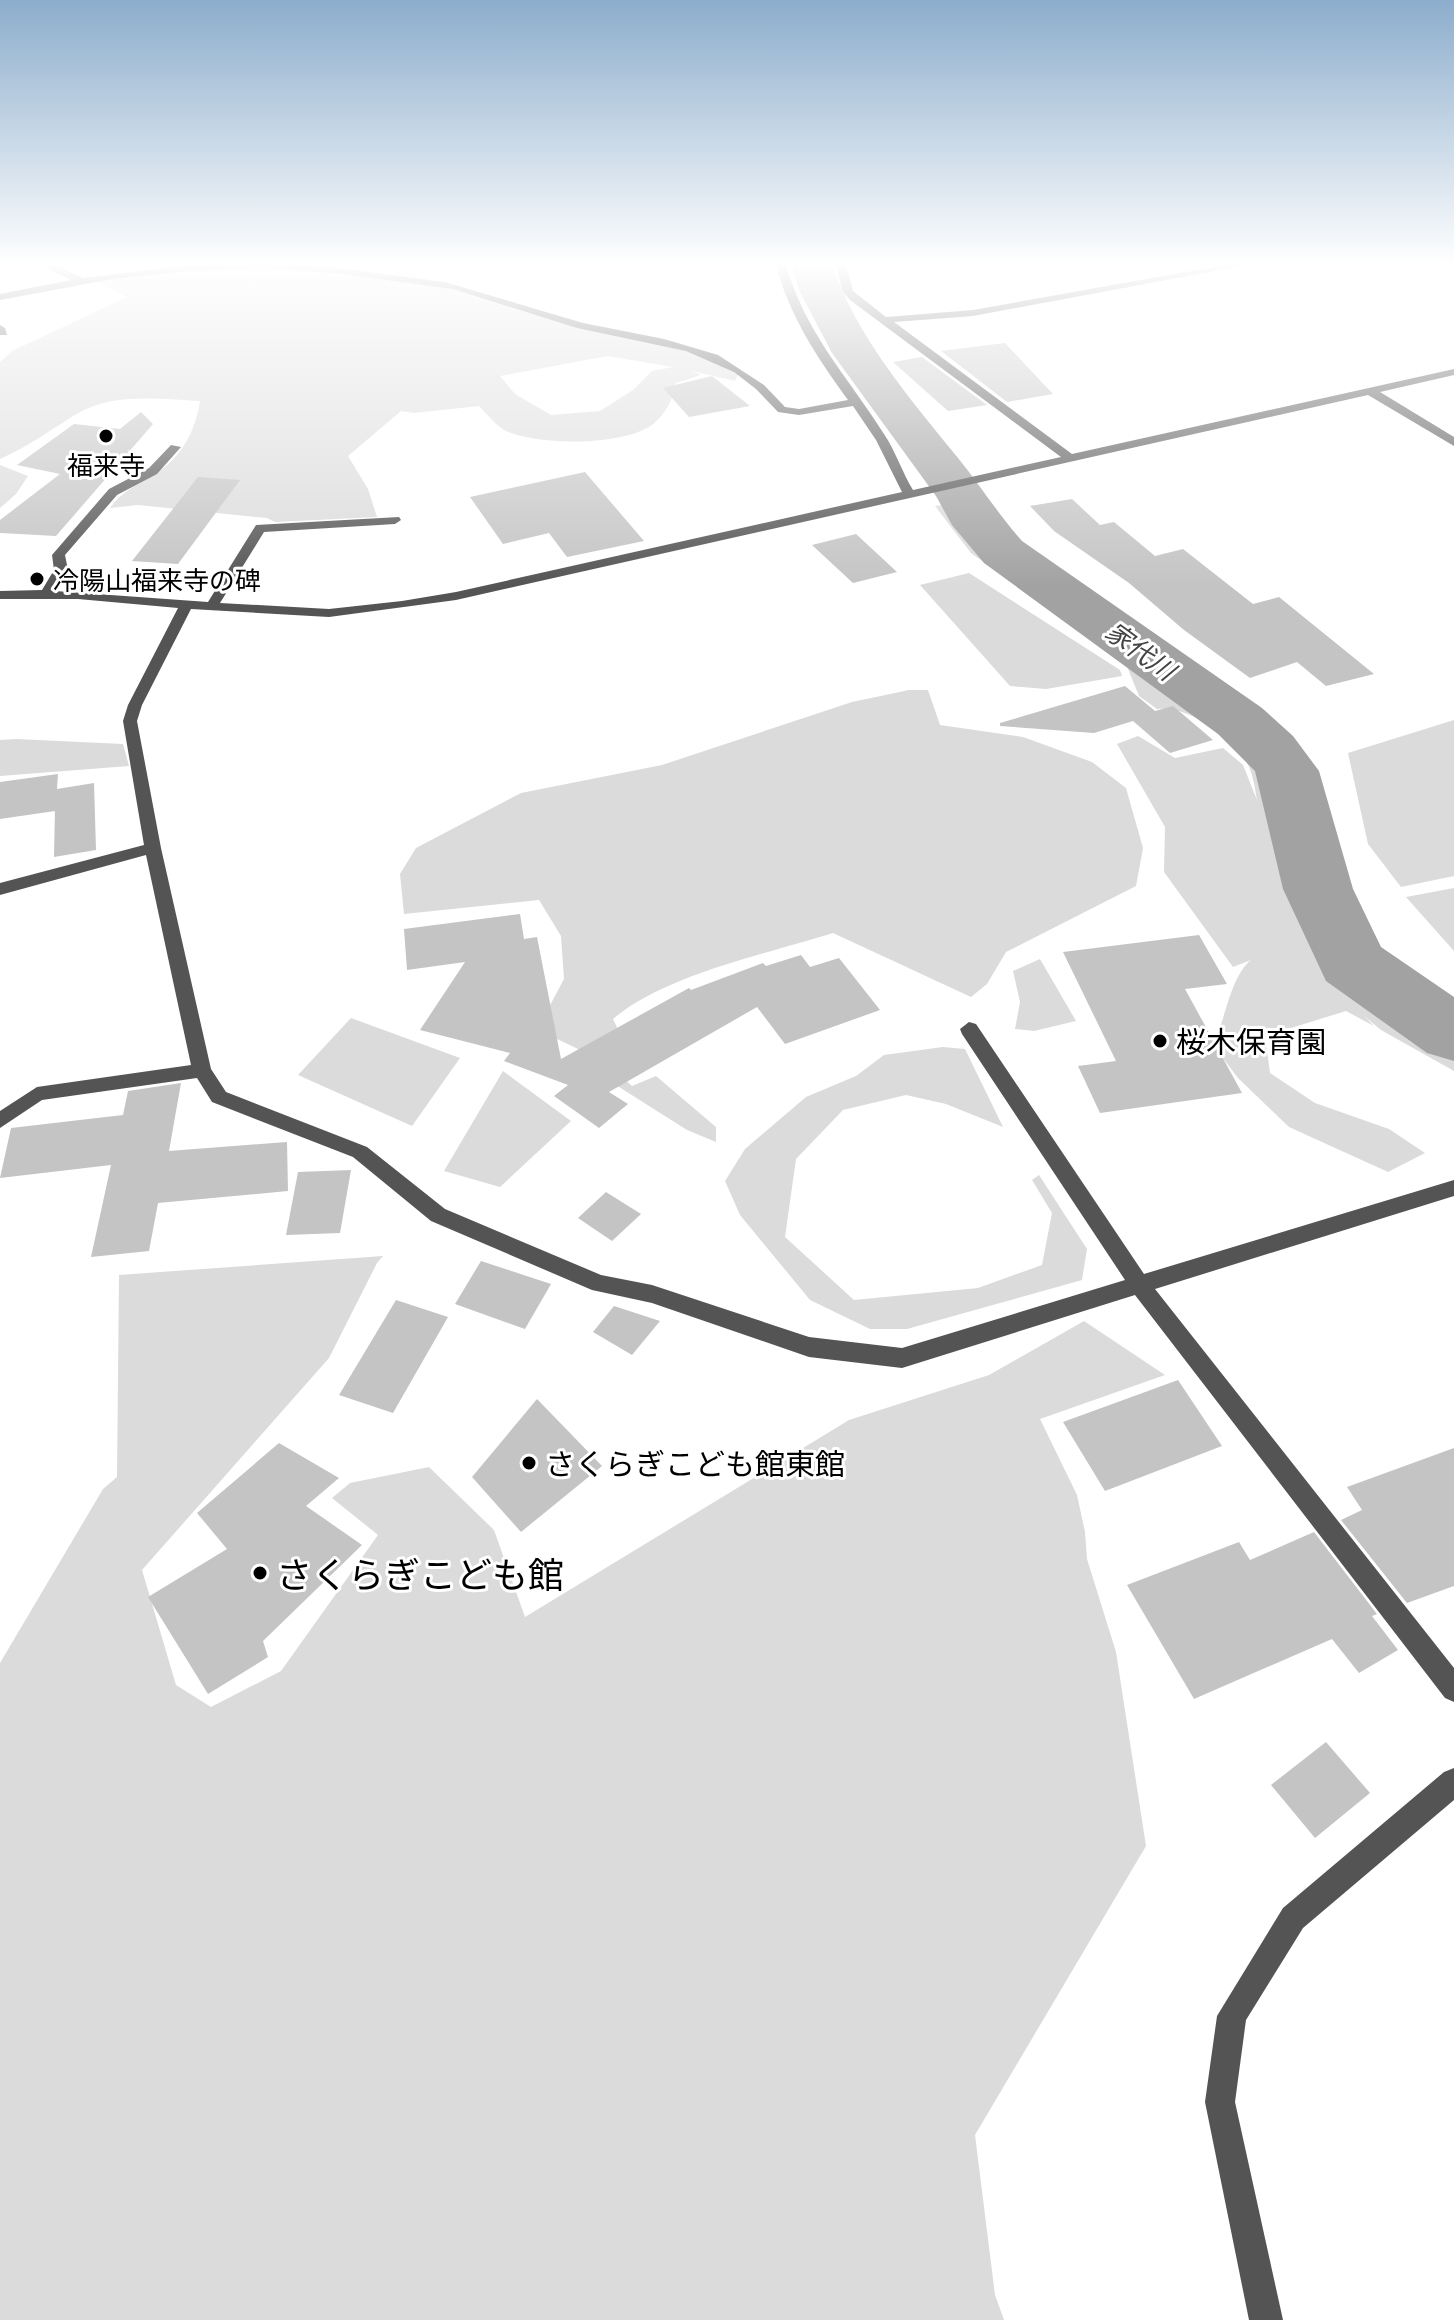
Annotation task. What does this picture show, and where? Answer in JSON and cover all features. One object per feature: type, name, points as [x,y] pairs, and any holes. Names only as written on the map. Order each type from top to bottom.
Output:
[{"type":"street","points":[[740,370],[769,394],[782,410],[799,412],[854,402]]},
{"type":"street","points":[[831,370],[879,435],[915,493]]},
{"type":"street","points":[[953,370],[1070,458]]},
{"type":"street","points":[[0,595],[47,593],[315,613],[396,607],[1454,372]]},
{"type":"street","points":[[1370,391],[1454,442]]},
{"type":"street","points":[[47,593],[61,570],[58,555],[89,516],[113,492],[153,471],[175,447]]},
{"type":"street","points":[[212,606],[260,528],[395,520]]},
{"type":"street","points":[[187,604],[135,705],[130,721],[153,848],[202,1070],[219,1097],[360,1152],[438,1215],[600,1284],[652,1294],[809,1347],[902,1358],[1454,1188]]},
{"type":"street","points":[[0,889],[153,848]]},
{"type":"street","points":[[969,1029],[1139,1284],[1454,1689]]},
{"type":"street","points":[[0,1121],[37,1094],[202,1070]]},
{"type":"street","points":[[1266,2320],[1220,2102],[1232,2016],[1293,1918],[1454,1782]]},
{"type":"shaded area","points":[[0,370],[531,370],[500,376],[515,394],[551,415],[600,411],[633,390],[652,371],[740,370],[735,381],[692,371],[701,375],[676,383],[668,406],[652,425],[621,437],[601,440],[559,441],[521,436],[503,429],[479,406],[414,413],[401,411],[348,456],[368,489],[377,517],[275,522],[267,518],[138,505],[110,508],[180,452],[195,423],[200,401],[140,398],[95,405],[0,459]]},
{"type":"shaded area","points":[[0,465],[28,476],[16,494],[0,508]]},
{"type":"shaded area","points":[[950,504],[985,535],[1013,534],[1105,612],[1285,736],[1326,825],[1355,952],[1424,1010],[1454,1027],[1454,1071],[1381,1030],[1364,1016],[1374,1026],[1346,1011],[1265,1036],[1270,1073],[1315,1103],[1389,1129],[1425,1153],[1388,1172],[1289,1127],[1238,1078],[1213,1045],[1233,988],[1251,960],[1233,967],[1164,872],[1165,827],[1117,744],[1138,736],[1175,758],[1223,748],[1243,765],[1257,800],[1249,767],[1231,743],[1208,724],[1182,712],[1157,709],[1139,696],[1126,664],[971,553],[935,506]]},
{"type":"shaded area","points":[[969,573],[1120,670],[1122,676],[1046,689],[1010,686],[920,585]]},
{"type":"shaded area","points":[[909,690],[928,690],[940,725],[1023,737],[1092,762],[1126,788],[1143,848],[1136,886],[1006,952],[987,984],[971,997],[833,933],[718,967],[635,1003],[613,1019],[622,1038],[620,1075],[632,1086],[656,1076],[716,1127],[716,1142],[687,1130],[578,1061],[578,1049],[553,1037],[540,1024],[564,979],[561,936],[539,900],[404,914],[400,874],[416,848],[521,793],[662,765],[852,702]]},
{"type":"shaded area","points":[[1454,720],[1454,876],[1401,887],[1368,844],[1348,753]]},
{"type":"shaded area","points":[[0,740],[123,744],[129,766],[0,776]]},
{"type":"shaded area","points":[[1454,888],[1454,951],[1406,897]]},
{"type":"shaded area","points":[[1040,959],[1076,1021],[1034,1031],[1015,1029],[1020,1002],[1013,971]]},
{"type":"shaded area","points":[[351,1018],[460,1058],[412,1126],[298,1075]]},
{"type":"shaded area","points":[[943,1047],[965,1049],[1003,1127],[946,1104],[906,1095],[843,1110],[796,1159],[785,1237],[854,1300],[978,1288],[1042,1265],[1052,1213],[1032,1180],[1039,1175],[1087,1249],[1082,1280],[907,1329],[870,1329],[810,1300],[740,1215],[725,1181],[745,1149],[806,1097],[856,1076],[884,1055]]},
{"type":"shaded area","points":[[503,1071],[571,1121],[500,1187],[444,1171]]},
{"type":"shaded area","points":[[383,1256],[329,1358],[142,1570],[176,1685],[211,1707],[281,1671],[378,1535],[332,1498],[350,1483],[429,1467],[494,1530],[525,1617],[849,1420],[989,1375],[1084,1321],[1165,1375],[1040,1419],[1077,1495],[1087,1559],[1116,1652],[1146,1846],[975,2135],[995,2295],[1004,2320],[0,2320],[0,1663],[103,1489],[117,1477],[119,1275]]},
{"type":"building","points":[[902,370],[940,370],[987,405],[948,411]]},
{"type":"building","points":[[966,370],[1031,370],[1053,394],[1007,402]]},
{"type":"building","points":[[712,376],[750,406],[689,417],[663,388]]},
{"type":"building","points":[[141,412],[153,424],[56,536],[0,533],[0,520],[60,474],[17,465],[74,424],[120,429]]},
{"type":"building","points":[[585,472],[644,541],[567,557],[549,533],[503,544],[470,497]]},
{"type":"building","points":[[198,477],[240,480],[178,564],[132,561]]},
{"type":"building","points":[[1072,499],[1100,525],[1114,522],[1155,556],[1183,549],[1253,604],[1279,597],[1374,674],[1326,686],[1297,662],[1250,678],[1184,630],[1129,583],[1054,531],[1030,506]]},
{"type":"building","points":[[856,534],[897,572],[853,583],[812,545]]},
{"type":"building","points":[[1125,686],[1155,711],[1173,706],[1213,740],[1170,753],[1133,721],[1094,733],[1000,726],[1000,723]]},
{"type":"building","points":[[58,774],[57,789],[94,783],[96,850],[54,857],[55,811],[0,819],[0,782]]},
{"type":"building","points":[[520,914],[524,939],[537,937],[561,1059],[689,988],[691,990],[763,963],[766,966],[801,955],[810,967],[839,958],[880,1010],[785,1044],[757,1007],[609,1092],[628,1104],[599,1128],[554,1096],[568,1085],[504,1061],[510,1053],[420,1030],[465,962],[407,970],[404,929]]},
{"type":"building","name":"桜木保育園","points":[[1199,935],[1227,984],[1185,989],[1242,1093],[1100,1113],[1078,1066],[1116,1061],[1063,952]]},
{"type":"building","points":[[181,1083],[169,1151],[287,1142],[288,1191],[158,1203],[149,1251],[91,1257],[111,1165],[0,1178],[11,1128],[123,1115],[128,1091]]},
{"type":"building","points":[[351,1170],[340,1233],[286,1235],[298,1172]]},
{"type":"building","points":[[606,1192],[641,1214],[612,1241],[578,1218]]},
{"type":"building","points":[[481,1261],[551,1284],[525,1329],[455,1304]]},
{"type":"building","points":[[396,1300],[448,1317],[393,1413],[339,1395]]},
{"type":"building","points":[[614,1306],[660,1321],[632,1355],[593,1332]]},
{"type":"building","points":[[1178,1380],[1222,1446],[1105,1491],[1063,1422]]},
{"type":"building","name":"さくらぎこども館東館","points":[[537,1399],[602,1466],[521,1532],[472,1477]]},
{"type":"building","name":"さくらぎこども館","points":[[279,1443],[339,1478],[306,1506],[362,1545],[263,1641],[268,1657],[208,1694],[148,1597],[227,1549],[197,1513]]},
{"type":"building","points":[[1454,1448],[1454,1586],[1407,1603],[1341,1520],[1362,1510],[1347,1487]]},
{"type":"building","points":[[1314,1532],[1377,1614],[1372,1616],[1398,1650],[1359,1673],[1332,1639],[1194,1699],[1127,1585],[1239,1542],[1250,1560]]},
{"type":"building","points":[[1326,1742],[1370,1793],[1315,1838],[1271,1785]]},
{"type":"waterway","name":"家代川","points":[[866,370],[960,494],[970,514],[1003,552],[1240,721],[1271,749],[1287,771],[1318,889],[1352,963],[1454,1034]]},
{"type":"place","name":"福来寺","points":[[106,436]]},
{"type":"place","name":"冷陽山福来寺の碑","points":[[37,579]]},
{"type":"place","name":"桜木保育園","points":[[1160,1041]]},
{"type":"place","name":"さくらぎこども館東館","points":[[529,1463]]},
{"type":"place","name":"さくらぎこども館","points":[[260,1573]]}]
